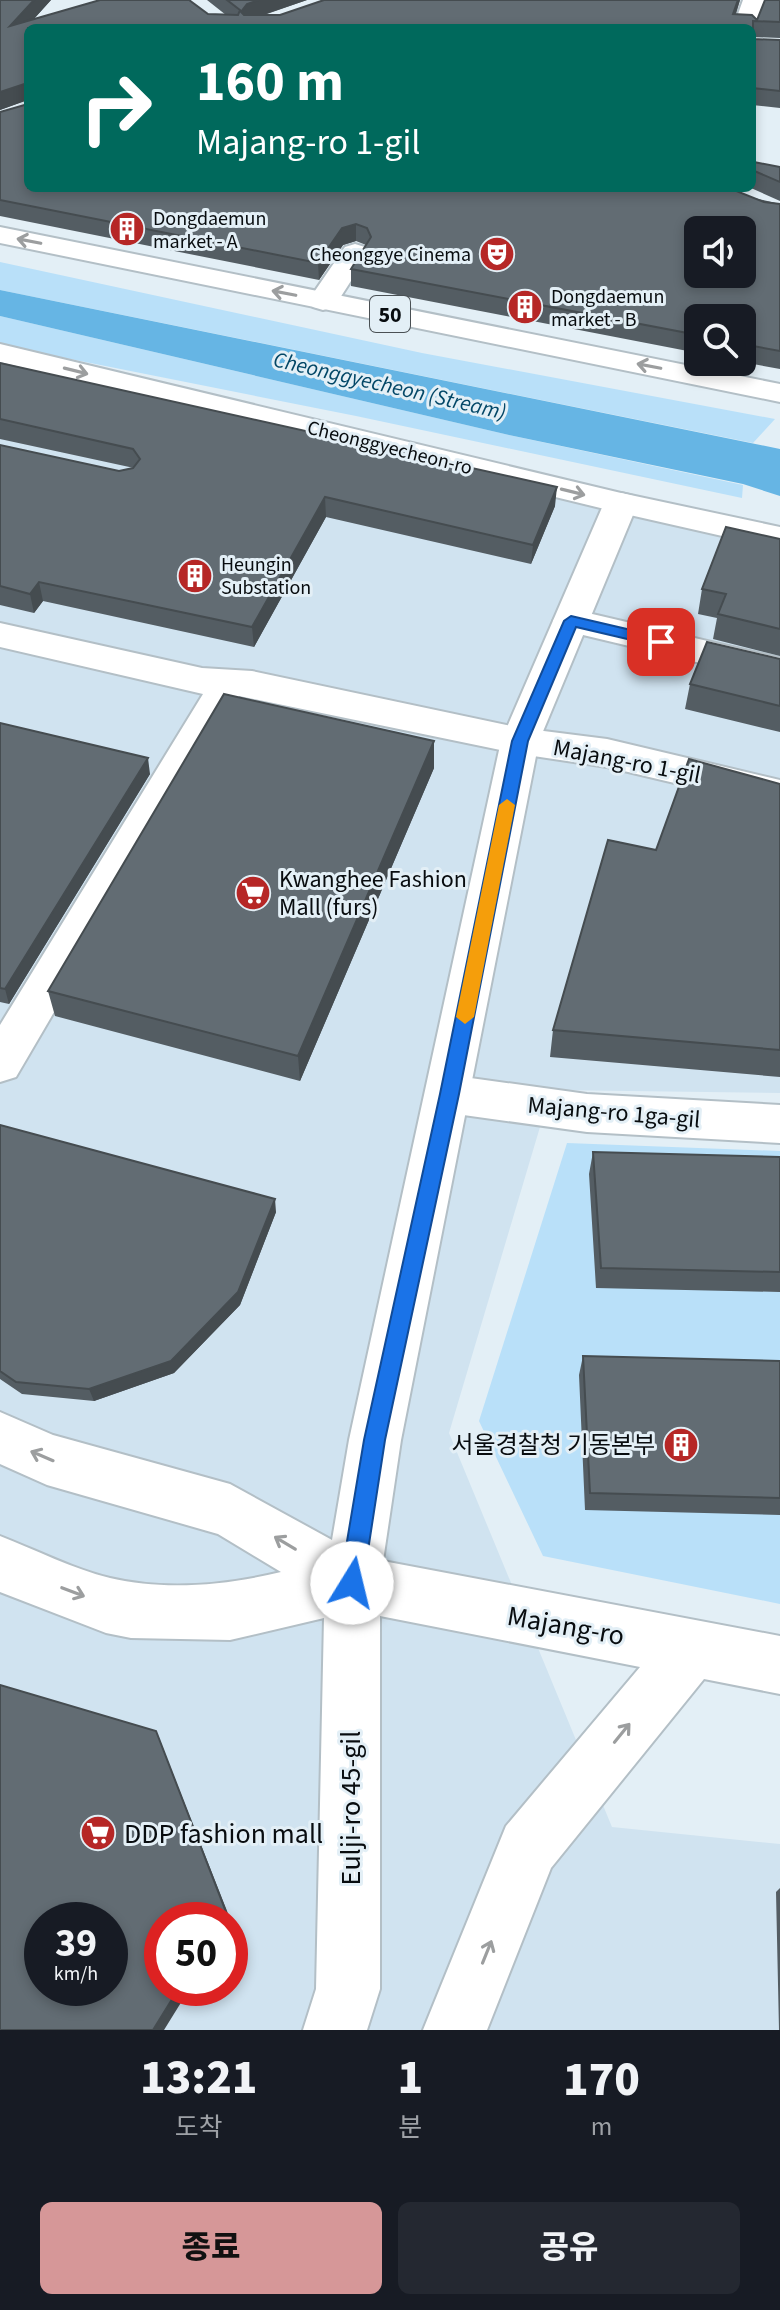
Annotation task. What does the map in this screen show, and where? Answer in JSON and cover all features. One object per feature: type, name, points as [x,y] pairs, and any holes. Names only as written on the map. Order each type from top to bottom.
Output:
[{"type":"main road","points":[[746,24],[755,0]]},
{"type":"main road","name":"50","points":[[0,235],[780,393]]},
{"type":"main road","points":[[323,301],[355,253]]},
{"type":"main road","name":"Cheonggyecheon-ro","points":[[0,353],[621,503],[780,538]]},
{"type":"main road","name":"Majang-ro 1-gil","points":[[352,1583],[375,1440],[520,741],[621,503]]},
{"type":"main road","points":[[571,621],[780,670]]},
{"type":"main road","points":[[0,635],[202,681],[252,684],[520,741]]},
{"type":"main road","points":[[0,1064],[228,683]]},
{"type":"main road","name":"Majang-ro 1-gil","points":[[520,741],[607,753],[780,794]]},
{"type":"main road","name":"Majang-ro 1ga-gil","points":[[449,1094],[587,1113],[780,1124]]},
{"type":"main road","name":"Majang-ro","points":[[0,1437],[47,1459],[230,1511],[352,1583],[780,1665]]},
{"type":"main road","name":"Majang-ro","points":[[0,1564],[106,1605],[131,1610],[230,1612],[352,1583]]},
{"type":"main road","name":"Eulji-ro 45-gil","points":[[335,2030],[348,1989],[352,1583]]},
{"type":"main road","points":[[464,2028],[528,1848],[692,1649]]},
{"type":"shaded area","points":[[0,262],[422,353],[775,419],[753,443],[0,290]]},
{"type":"shaded area","points":[[0,316],[509,435],[743,485],[742,498],[0,345]]},
{"type":"shaded area","points":[[0,375],[780,547],[780,1093],[551,1090],[449,1433],[612,1827],[780,1844],[780,2030],[0,2030]]},
{"type":"shaded area","points":[[567,1143],[780,1151],[780,1604],[543,1556],[479,1421]]},
{"type":"water","name":"Cheonggyecheon (Stream)","points":[[0,290],[780,449],[780,496],[743,484],[509,435],[0,316]]},
{"type":"building","points":[[0,0],[34,0],[10,26],[100,0],[189,0],[208,14],[238,15],[240,10],[227,0],[259,0],[247,4],[241,12],[244,15],[280,15],[324,0],[738,0],[733,14],[752,15],[757,20],[765,0],[780,0],[780,22],[753,21],[753,24],[24,24],[24,84],[0,92]]},
{"type":"building","points":[[756,39],[780,40],[780,91],[756,88]]},
{"type":"building","points":[[24,105],[24,192],[739,192],[764,202],[780,204],[780,351],[756,347],[756,304],[684,304],[684,332],[351,269],[371,237],[367,228],[356,224],[342,228],[318,263],[0,200],[0,112]]},
{"type":"building","points":[[756,162],[780,167],[780,182],[756,172]]},
{"type":"building","points":[[0,363],[557,487],[533,545],[325,497],[252,627],[39,582],[30,594],[0,586],[0,445],[119,471],[133,468],[140,459],[133,449],[0,419]]},
{"type":"building","points":[[726,527],[780,539],[780,629],[718,614],[726,594],[702,589]]},
{"type":"building","points":[[707,642],[780,659],[780,706],[690,684]]},
{"type":"building","name":"Kwanghee Fashion Mall (furs)","points":[[224,694],[434,741],[298,1056],[48,991]]},
{"type":"building","points":[[0,723],[148,758],[5,989],[0,988]]},
{"type":"building","points":[[689,759],[780,784],[780,1050],[553,1030],[608,840],[656,850]]},
{"type":"building","points":[[0,1125],[275,1199],[238,1292],[171,1361],[89,1389],[16,1382],[0,1371]]},
{"type":"building","points":[[593,1152],[780,1157],[780,1272],[601,1268]]},
{"type":"building","name":"서울경찰청 기동본부","points":[[583,1356],[780,1361],[780,1498],[590,1493]]},
{"type":"building","name":"DDP fashion mall","points":[[0,1685],[156,1731],[222,1902],[144,1902],[144,2006],[168,2006],[153,2030],[0,2030]]},
{"type":"slow traffic","points":[[465,1017],[507,805]]},
{"type":"place","name":"Dongdaemun market - A","points":[[127,229]]},
{"type":"place","name":"Cheonggye Cinema","points":[[497,254]]},
{"type":"place","name":"Dongdaemun market - B","points":[[525,307]]},
{"type":"place","name":"Heungin Substation","points":[[195,576]]},
{"type":"place","name":"Kwanghee Fashion Mall (furs)","points":[[253,893]]},
{"type":"place","name":"서울경찰청 기동본부","points":[[681,1445]]},
{"type":"place","name":"DDP fashion mall","points":[[98,1833]]},
{"type":"route","points":[[352,1583],[375,1440],[520,741],[571,621],[661,642]]}]
